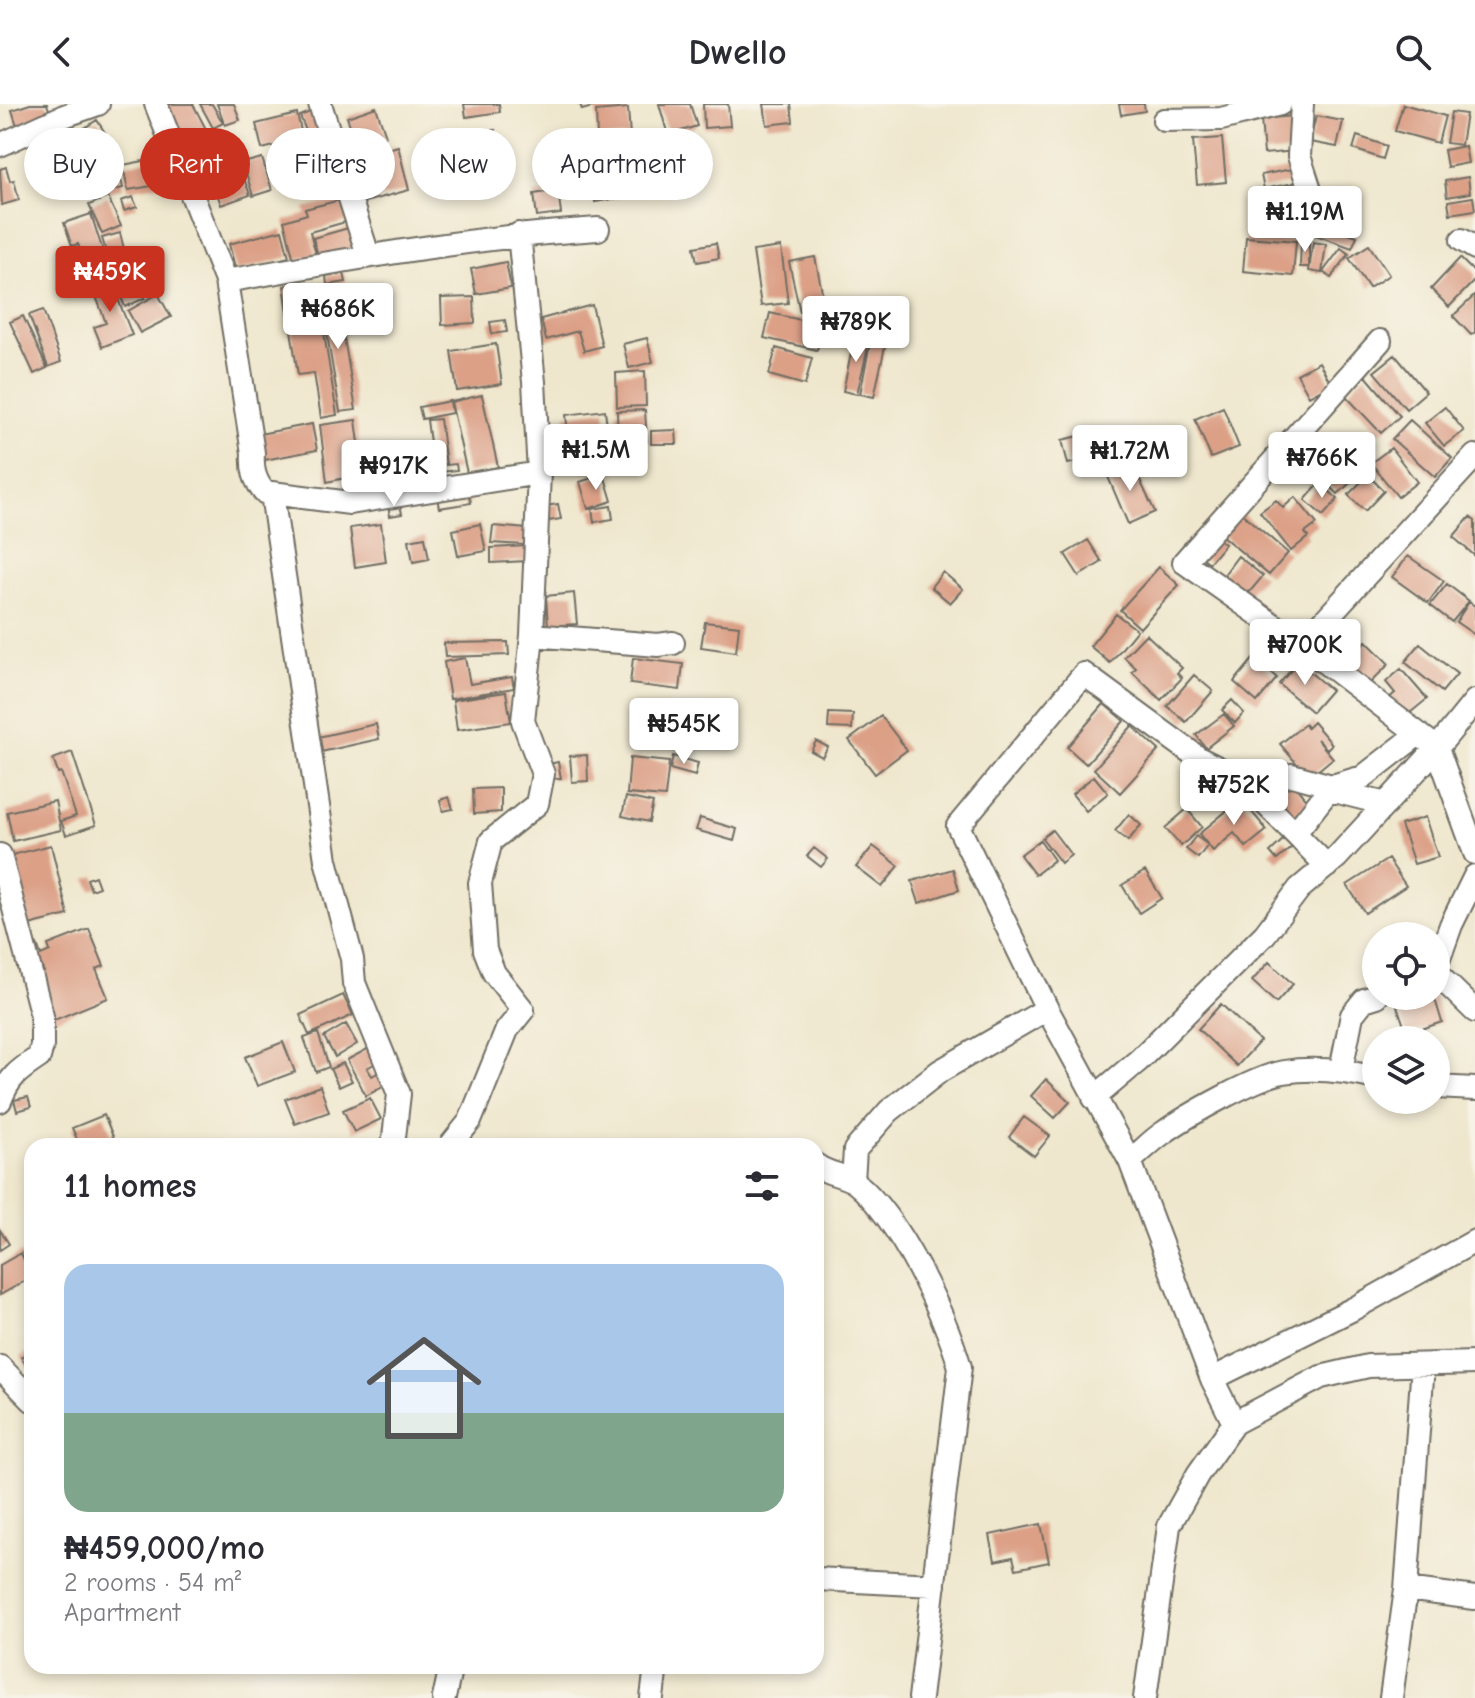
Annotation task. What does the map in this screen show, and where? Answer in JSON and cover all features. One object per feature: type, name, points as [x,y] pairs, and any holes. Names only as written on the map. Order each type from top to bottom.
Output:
[{"type":"street","points":[[0,145],[61,110],[98,104]]},
{"type":"street","points":[[156,104],[226,281],[253,453],[252,469],[264,492],[350,503],[539,473]]},
{"type":"street","points":[[320,104],[368,255]]},
{"type":"street","points":[[1164,120],[1221,119],[1280,104]]},
{"type":"street","points":[[1302,104],[1299,156],[1310,190]]},
{"type":"street","points":[[226,281],[368,255],[519,234],[598,229]]},
{"type":"street","points":[[456,1138],[470,1121],[507,1030],[523,1010],[494,973],[485,950],[480,883],[491,841],[537,804],[543,774],[523,721],[532,635],[539,473],[534,382],[519,234]]},
{"type":"street","points":[[1380,341],[1184,562],[1302,645],[1437,748],[1475,853]]},
{"type":"street","points":[[1302,645],[1475,456]]},
{"type":"street","points":[[272,494],[326,860],[352,959],[354,983],[399,1094],[394,1138]]},
{"type":"street","points":[[532,635],[658,645],[673,643]]},
{"type":"street","points":[[1234,1423],[1212,1379],[1130,1161],[1047,1009],[958,826],[1084,674],[1200,759],[1242,780],[1327,866]]},
{"type":"street","points":[[1094,1098],[1149,1050],[1265,934],[1299,889],[1327,866],[1386,804],[1475,701]]},
{"type":"street","points":[[1295,833],[1331,788],[1363,777],[1417,735]]},
{"type":"street","points":[[1242,780],[1292,775],[1386,804]]},
{"type":"street","points":[[0,855],[42,1016],[39,1057],[16,1071],[0,1101]]},
{"type":"street","points":[[1450,928],[1475,876]]},
{"type":"street","points":[[1450,987],[1475,1011]]},
{"type":"street","points":[[1341,1070],[1352,1015],[1362,1002]]},
{"type":"street","points":[[853,1181],[855,1150],[889,1111],[940,1071],[1047,1009]]},
{"type":"street","points":[[1130,1161],[1163,1132],[1254,1082],[1283,1072],[1341,1070],[1362,1075]]},
{"type":"street","points":[[1450,1088],[1475,1089]]},
{"type":"street","points":[[824,1174],[853,1181],[880,1207],[906,1245],[952,1341],[960,1367],[920,1698]]},
{"type":"street","points":[[1212,1379],[1353,1309],[1475,1241]]},
{"type":"street","points":[[1145,1698],[1169,1526],[1198,1474],[1234,1423],[1321,1377],[1368,1366],[1475,1363]]},
{"type":"street","points":[[1391,1698],[1406,1589],[1423,1365]]},
{"type":"street","points":[[0,1367],[24,1392]]},
{"type":"street","points":[[824,1579],[934,1585]]},
{"type":"street","points":[[1406,1589],[1475,1598]]},
{"type":"street","points":[[444,1698],[449,1674]]},
{"type":"street","points":[[652,1698],[655,1674]]},
{"type":"building","points":[[30,104],[47,104],[52,118],[18,129],[12,110]]},
{"type":"building","points":[[163,104],[193,104],[205,128],[174,128]]},
{"type":"building","points":[[200,104],[212,104],[223,123],[213,128]]},
{"type":"building","points":[[217,104],[234,104],[240,120],[225,125]]},
{"type":"building","points":[[464,104],[499,104],[500,112],[466,117]]},
{"type":"building","points":[[580,104],[600,104],[600,105],[582,110]]},
{"type":"building","points":[[659,104],[690,104],[697,126],[666,128]]},
{"type":"building","points":[[703,104],[728,104],[730,126],[704,128]]},
{"type":"building","points":[[764,104],[791,104],[793,122],[767,125]]},
{"type":"building","points":[[1119,104],[1144,104],[1145,111],[1121,115]]},
{"type":"building","points":[[1403,104],[1445,116],[1438,143],[1395,131]]},
{"type":"building","points":[[376,107],[383,128],[351,128],[347,117]]},
{"type":"building","points":[[628,108],[629,128],[597,128],[596,111]]},
{"type":"building","points":[[310,112],[317,128],[305,128],[300,116]]},
{"type":"building","points":[[1451,112],[1466,114],[1461,145],[1446,143]]},
{"type":"building","points":[[297,114],[300,128],[266,128],[266,148],[262,149],[256,124]]},
{"type":"building","points":[[1293,116],[1296,151],[1264,154],[1261,119]]},
{"type":"building","points":[[1316,116],[1343,121],[1337,147],[1310,142]]},
{"type":"building","points":[[97,120],[102,128],[85,128]]},
{"type":"building","points":[[1357,136],[1387,146],[1383,159],[1353,149]]},
{"type":"building","points":[[1222,138],[1226,182],[1197,185],[1193,140]]},
{"type":"building","points":[[398,146],[409,190],[395,194],[395,147]]},
{"type":"building","points":[[1465,146],[1468,163],[1447,167],[1444,150]]},
{"type":"building","points":[[262,158],[266,171],[266,192],[253,196],[250,186],[250,161]]},
{"type":"building","points":[[140,162],[140,188],[128,190],[124,165]]},
{"type":"building","points":[[6,167],[10,181],[14,180],[19,200],[2,205],[0,169]]},
{"type":"building","points":[[1297,168],[1299,182],[1264,189],[1261,175]]},
{"type":"building","points":[[1468,177],[1470,193],[1447,197],[1445,181]]},
{"type":"building","points":[[133,197],[137,207],[124,211],[121,201]]},
{"type":"building","points":[[1473,197],[1475,210],[1450,214],[1448,201]]},
{"type":"building","points":[[109,200],[121,226],[102,234],[89,205]]},
{"type":"building","points":[[219,200],[236,200],[221,205]]},
{"type":"building","points":[[344,200],[349,221],[310,232],[316,254],[294,260],[284,221],[307,214],[305,209]]},
{"type":"building","points":[[535,200],[559,200],[561,214],[537,217]]},
{"type":"building","points":[[91,214],[110,273],[90,280],[78,244],[72,246],[64,223]]},
{"type":"building","points":[[1260,215],[1302,215],[1302,227],[1259,227]]},
{"type":"building","points":[[1318,222],[1357,236],[1352,248],[1313,234]]},
{"type":"building","points":[[352,227],[359,252],[320,262],[313,238]]},
{"type":"building","points":[[282,230],[289,257],[236,271],[229,244]]},
{"type":"building","points":[[120,233],[127,261],[110,266],[102,238]]},
{"type":"building","points":[[1246,237],[1296,241],[1293,276],[1243,271]]},
{"type":"building","points":[[1301,241],[1309,241],[1309,267],[1300,267]]},
{"type":"building","points":[[1313,242],[1326,244],[1322,273],[1309,271]]},
{"type":"building","points":[[716,243],[719,258],[697,262],[694,247]]},
{"type":"building","points":[[1369,245],[1389,275],[1369,288],[1349,258]]},
{"type":"building","points":[[781,247],[788,303],[761,306],[753,251]]},
{"type":"building","points":[[1341,248],[1349,254],[1331,278],[1323,272]]},
{"type":"building","points":[[815,257],[825,306],[800,312],[789,262]]},
{"type":"building","points":[[1460,258],[1475,273],[1475,280],[1449,307],[1431,289]]},
{"type":"building","points":[[130,262],[145,298],[125,307],[110,270]]},
{"type":"building","points":[[506,262],[511,288],[476,294],[471,269]]},
{"type":"building","points":[[344,273],[346,282],[327,285],[326,276]]},
{"type":"building","points":[[109,276],[132,335],[102,347],[94,327],[106,323],[91,283]]},
{"type":"building","points":[[304,283],[305,291],[317,289],[337,415],[321,418],[314,373],[298,375],[284,286]]},
{"type":"building","points":[[336,289],[356,410],[340,412],[320,292]]},
{"type":"building","points":[[372,291],[377,324],[366,326],[360,293]]},
{"type":"building","points":[[158,294],[171,317],[140,333],[128,311]]},
{"type":"building","points":[[1475,295],[1475,332],[1471,335],[1453,316]]},
{"type":"building","points":[[474,297],[475,323],[442,325],[441,298]]},
{"type":"building","points":[[592,305],[602,346],[584,351],[578,331],[546,340],[541,319]]},
{"type":"building","points":[[43,310],[61,362],[48,367],[29,315]]},
{"type":"building","points":[[770,313],[823,325],[817,350],[764,338]]},
{"type":"building","points":[[23,316],[47,368],[34,374],[10,322]]},
{"type":"building","points":[[505,320],[507,332],[492,334],[490,322]]},
{"type":"building","points":[[855,335],[870,338],[857,394],[843,391]]},
{"type":"building","points":[[647,338],[653,362],[629,368],[623,344]]},
{"type":"building","points":[[871,339],[886,342],[874,397],[860,394]]},
{"type":"building","points":[[496,344],[502,384],[457,391],[451,351]]},
{"type":"building","points":[[776,348],[812,358],[805,385],[769,375]]},
{"type":"building","points":[[1395,355],[1426,392],[1406,409],[1374,372]]},
{"type":"building","points":[[1319,362],[1331,384],[1309,396],[1297,374]]},
{"type":"building","points":[[645,371],[646,406],[617,407],[616,373]]},
{"type":"building","points":[[1365,375],[1400,416],[1381,433],[1345,395]]},
{"type":"building","points":[[482,395],[498,467],[467,473],[451,402]]},
{"type":"building","points":[[450,401],[452,413],[422,419],[419,407]]},
{"type":"building","points":[[1223,407],[1239,447],[1211,458],[1195,419]]},
{"type":"building","points":[[1445,407],[1464,431],[1444,446],[1425,423]]},
{"type":"building","points":[[605,410],[608,436],[569,441],[566,415]]},
{"type":"building","points":[[645,410],[647,442],[618,443],[617,411]]},
{"type":"building","points":[[440,419],[446,465],[456,464],[457,470],[434,473],[427,420]]},
{"type":"building","points":[[356,420],[363,474],[327,482],[320,425]]},
{"type":"building","points":[[1410,420],[1452,458],[1435,477],[1392,439]]},
{"type":"building","points":[[312,424],[317,450],[259,461],[254,435]]},
{"type":"building","points":[[1119,429],[1132,455],[1107,467],[1094,441]]},
{"type":"building","points":[[676,430],[677,444],[651,444],[651,431]]},
{"type":"building","points":[[1088,434],[1094,457],[1068,464],[1062,440]]},
{"type":"building","points":[[574,448],[613,448],[612,472],[573,471]]},
{"type":"building","points":[[1391,448],[1417,482],[1398,497],[1371,463]]},
{"type":"building","points":[[1352,459],[1363,471],[1338,494],[1327,483]]},
{"type":"building","points":[[1131,461],[1155,512],[1128,524],[1106,472]]},
{"type":"building","points":[[604,474],[612,501],[588,509],[580,482]]},
{"type":"building","points":[[1368,475],[1384,491],[1365,511],[1348,495]]},
{"type":"building","points":[[361,476],[364,488],[351,490],[349,478]]},
{"type":"building","points":[[1320,483],[1338,499],[1323,516],[1305,500]]},
{"type":"building","points":[[469,492],[471,503],[439,508],[437,497]]},
{"type":"building","points":[[1295,497],[1317,524],[1305,533],[1308,537],[1291,551],[1260,512],[1276,500],[1283,508]]},
{"type":"building","points":[[399,499],[402,514],[390,516],[387,501]]},
{"type":"building","points":[[558,504],[561,519],[548,521],[546,506]]},
{"type":"building","points":[[611,506],[613,519],[594,522],[592,509]]},
{"type":"building","points":[[1240,512],[1288,553],[1269,575],[1221,535]]},
{"type":"building","points":[[1470,517],[1475,521],[1475,556],[1453,537]]},
{"type":"building","points":[[381,524],[386,562],[355,567],[350,528]]},
{"type":"building","points":[[480,524],[486,551],[458,556],[453,530]]},
{"type":"building","points":[[493,526],[527,529],[525,545],[491,543]]},
{"type":"building","points":[[1215,536],[1225,544],[1209,563],[1199,554]]},
{"type":"building","points":[[425,537],[429,559],[413,562],[409,540]]},
{"type":"building","points":[[1088,540],[1102,562],[1079,576],[1065,554]]},
{"type":"building","points":[[526,546],[527,561],[491,563],[491,548]]},
{"type":"building","points":[[1238,556],[1263,576],[1247,595],[1223,576]]},
{"type":"building","points":[[1408,556],[1444,581],[1428,603],[1392,577]]},
{"type":"building","points":[[1159,567],[1179,585],[1140,628],[1120,610]]},
{"type":"building","points":[[943,572],[963,589],[950,603],[931,587]]},
{"type":"building","points":[[1447,584],[1469,601],[1452,622],[1430,605]]},
{"type":"building","points":[[574,593],[577,624],[548,626],[546,596]]},
{"type":"building","points":[[1469,602],[1475,606],[1475,635],[1456,622]]},
{"type":"building","points":[[1116,614],[1137,630],[1110,663],[1090,646]]},
{"type":"building","points":[[1331,621],[1338,629],[1322,646],[1314,638]]},
{"type":"building","points":[[705,622],[739,626],[736,652],[701,647]]},
{"type":"building","points":[[1345,626],[1360,644],[1341,660],[1326,643]]},
{"type":"building","points":[[1146,634],[1182,668],[1177,673],[1182,678],[1161,700],[1132,672],[1136,668],[1124,657]]},
{"type":"building","points":[[1366,641],[1389,664],[1368,685],[1345,663]]},
{"type":"building","points":[[508,642],[509,655],[445,657],[444,643]]},
{"type":"building","points":[[1420,644],[1457,674],[1442,692],[1405,662]]},
{"type":"building","points":[[465,658],[470,684],[512,677],[514,688],[450,699],[444,662]]},
{"type":"building","points":[[633,658],[683,664],[680,690],[630,684]]},
{"type":"building","points":[[1254,658],[1277,678],[1257,702],[1234,682]]},
{"type":"building","points":[[1298,662],[1331,690],[1312,712],[1279,684]]},
{"type":"building","points":[[1401,669],[1427,699],[1405,717],[1389,698],[1395,693],[1386,682]]},
{"type":"building","points":[[1194,675],[1213,691],[1186,722],[1167,706]]},
{"type":"building","points":[[506,692],[511,722],[457,730],[453,700]]},
{"type":"building","points":[[1232,700],[1244,713],[1235,723],[1222,710]]},
{"type":"building","points":[[1104,704],[1124,721],[1086,764],[1067,747]]},
{"type":"building","points":[[829,713],[853,714],[852,729],[828,728]]},
{"type":"building","points":[[1224,714],[1234,726],[1206,748],[1196,735]]},
{"type":"building","points":[[881,716],[907,750],[875,774],[849,740]]},
{"type":"building","points":[[1313,722],[1332,744],[1327,749],[1317,739],[1333,758],[1309,778],[1280,744],[1305,724],[1307,728]]},
{"type":"building","points":[[376,724],[379,739],[321,752],[318,737]]},
{"type":"building","points":[[1132,726],[1159,750],[1120,793],[1094,769]]},
{"type":"building","points":[[816,741],[828,747],[822,757],[811,751]]},
{"type":"building","points":[[72,752],[96,825],[66,835],[61,821],[76,816],[61,772],[58,773],[53,759]]},
{"type":"building","points":[[587,755],[588,781],[572,782],[570,756]]},
{"type":"building","points":[[673,756],[698,763],[695,776],[670,769]]},
{"type":"building","points":[[630,758],[669,762],[665,797],[627,794]]},
{"type":"building","points":[[558,762],[561,778],[551,779],[549,764]]},
{"type":"building","points":[[1213,771],[1227,790],[1206,806],[1192,787]]},
{"type":"building","points":[[1094,776],[1108,793],[1086,811],[1072,794]]},
{"type":"building","points":[[1290,780],[1308,802],[1291,817],[1272,795]]},
{"type":"building","points":[[501,788],[501,812],[474,814],[473,789]]},
{"type":"building","points":[[449,797],[453,809],[443,811],[440,800]]},
{"type":"building","points":[[626,797],[653,803],[649,822],[622,816]]},
{"type":"building","points":[[1241,799],[1267,830],[1246,847],[1234,833],[1213,851],[1199,834]]},
{"type":"building","points":[[55,801],[61,830],[13,841],[7,812]]},
{"type":"building","points":[[1187,809],[1202,827],[1181,846],[1165,828]]},
{"type":"building","points":[[1129,814],[1141,825],[1128,841],[1115,831]]},
{"type":"building","points":[[1425,817],[1438,857],[1414,864],[1401,825]]},
{"type":"building","points":[[700,818],[737,829],[734,841],[696,830]]},
{"type":"building","points":[[1052,830],[1071,855],[1061,863],[1042,838]]},
{"type":"building","points":[[1196,836],[1208,845],[1198,858],[1186,849]]},
{"type":"building","points":[[1284,839],[1292,847],[1277,860],[1270,852]]},
{"type":"building","points":[[1040,840],[1054,860],[1035,875],[1020,855]]},
{"type":"building","points":[[51,845],[68,915],[29,925],[12,855]]},
{"type":"building","points":[[873,846],[899,866],[882,887],[856,867]]},
{"type":"building","points":[[814,848],[828,859],[821,867],[807,856]]},
{"type":"building","points":[[1388,859],[1406,886],[1365,913],[1347,885]]},
{"type":"building","points":[[953,869],[959,890],[919,903],[912,881]]},
{"type":"building","points":[[1145,871],[1162,898],[1139,913],[1122,885]]},
{"type":"building","points":[[95,876],[99,887],[91,890],[87,879]]},
{"type":"building","points":[[89,929],[104,966],[96,969],[108,998],[52,1021],[37,974],[44,972],[37,956],[26,948],[37,944],[41,955],[50,951],[48,945]]},
{"type":"building","points":[[1269,962],[1293,984],[1276,1003],[1252,981]]},
{"type":"building","points":[[343,995],[353,1015],[309,1035],[300,1015]]},
{"type":"building","points":[[1221,1004],[1260,1041],[1237,1066],[1198,1029]]},
{"type":"building","points":[[1398,1010],[1438,1010],[1442,1022],[1430,1026],[1404,1026]]},
{"type":"building","points":[[346,1024],[357,1044],[335,1057],[324,1037]]},
{"type":"building","points":[[318,1033],[329,1067],[316,1072],[304,1038]]},
{"type":"building","points":[[283,1042],[295,1072],[257,1086],[245,1057]]},
{"type":"building","points":[[371,1047],[379,1061],[367,1068],[372,1076],[381,1071],[388,1084],[366,1096],[347,1060]]},
{"type":"building","points":[[343,1063],[352,1081],[339,1087],[330,1069]]},
{"type":"building","points":[[1046,1079],[1070,1102],[1055,1118],[1031,1096]]},
{"type":"building","points":[[320,1086],[329,1112],[295,1124],[285,1099]]},
{"type":"building","points":[[28,1097],[31,1107],[17,1111],[14,1100]]},
{"type":"building","points":[[370,1098],[381,1119],[354,1132],[343,1110]]},
{"type":"building","points":[[104,1115],[114,1138],[76,1138],[72,1128]]},
{"type":"building","points":[[1024,1117],[1050,1136],[1034,1156],[1009,1137]]},
{"type":"building","points":[[0,1230],[9,1244],[0,1250]]},
{"type":"building","points":[[21,1253],[24,1260],[24,1282],[0,1295],[0,1265]]},
{"type":"building","points":[[1041,1524],[1049,1562],[1016,1569],[1013,1557],[995,1561],[990,1535]]}]
